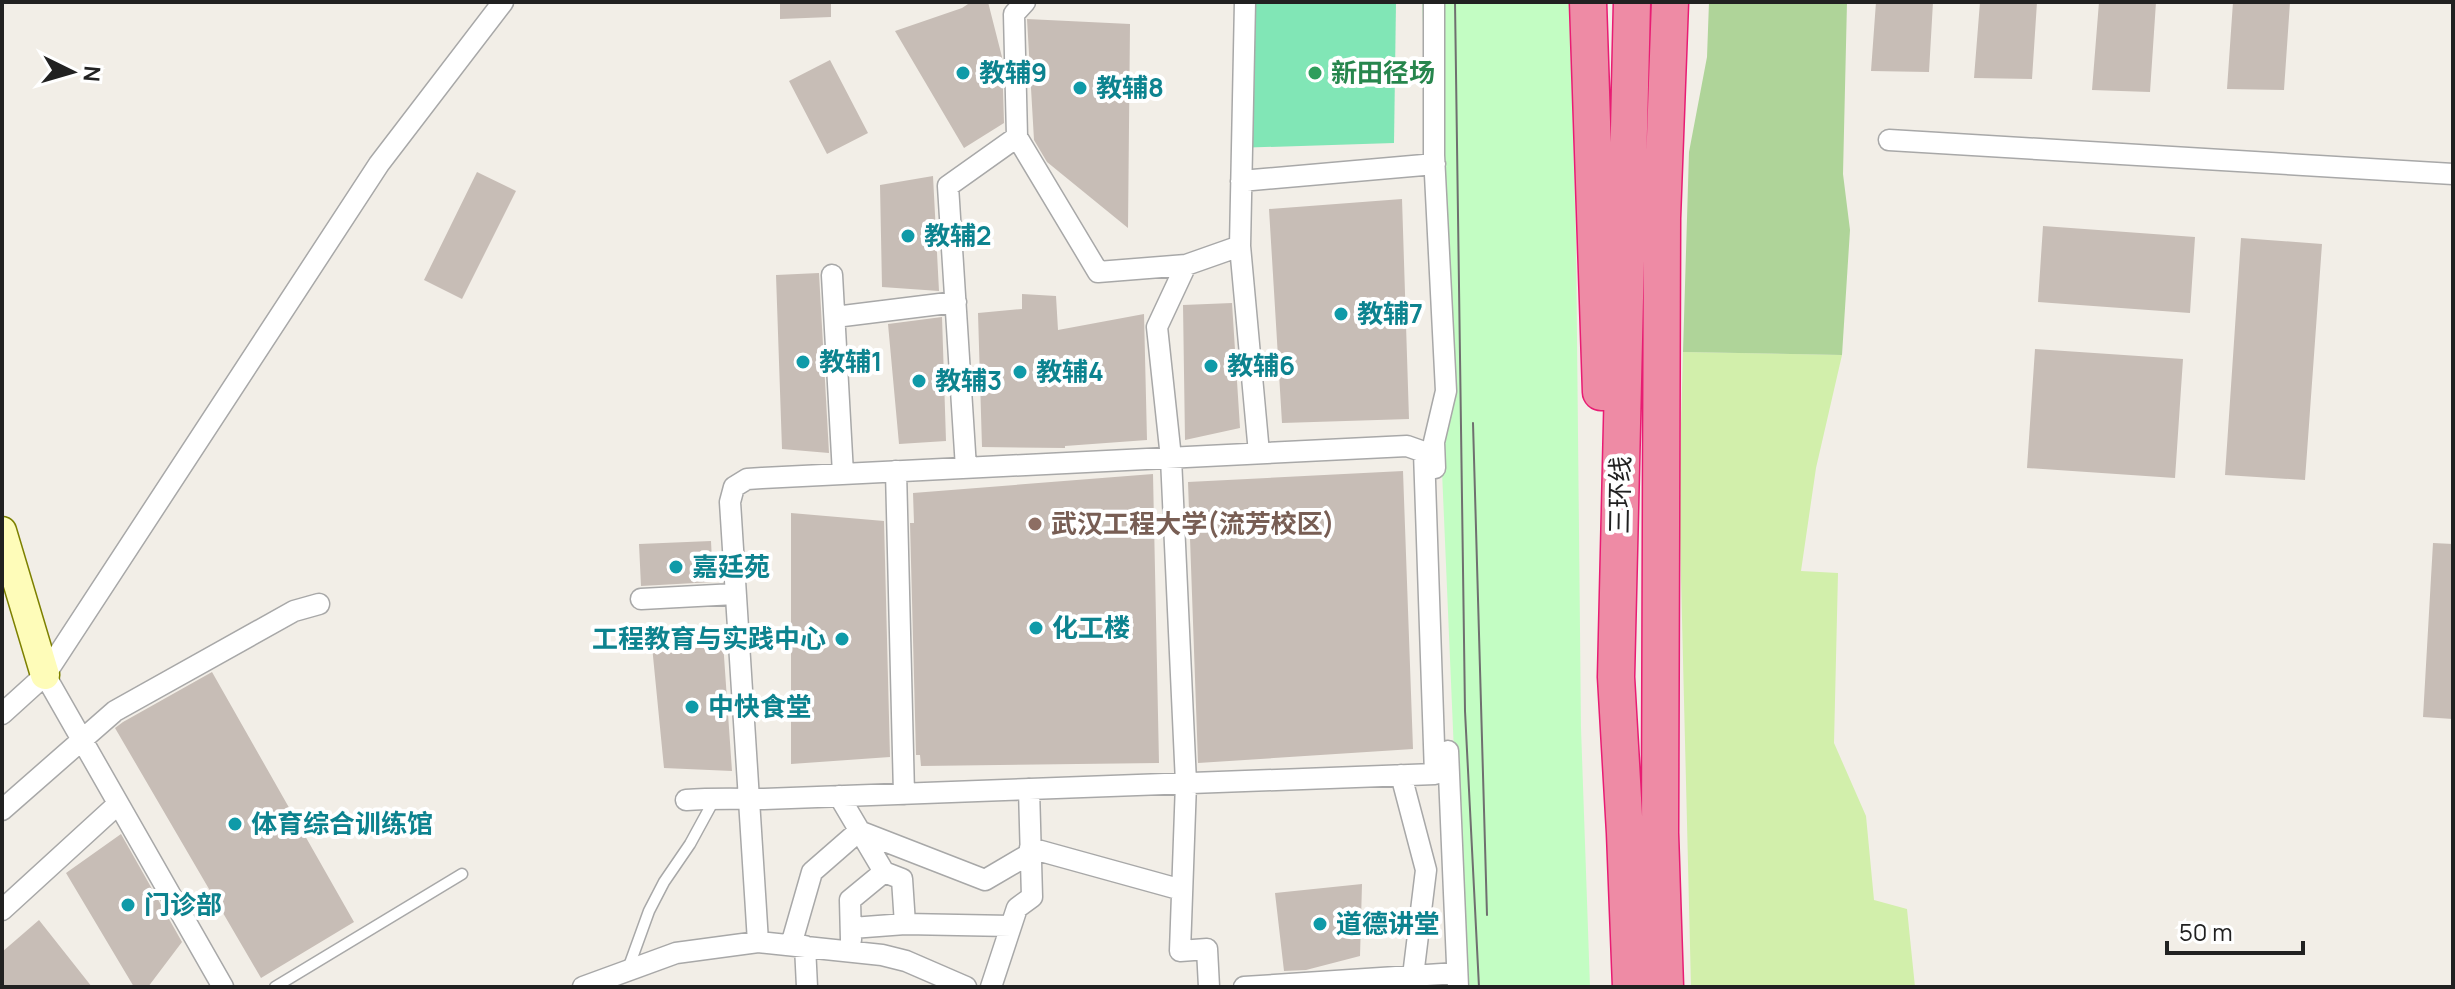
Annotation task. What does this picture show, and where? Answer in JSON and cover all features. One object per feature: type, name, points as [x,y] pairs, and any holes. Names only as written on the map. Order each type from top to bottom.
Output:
[{"type":"highway","points":[[1588,2],[1599,353],[1616,677]]},
{"type":"highway","name":"三环线","points":[[1631,987],[1616,677],[1632,2]]},
{"type":"highway","name":"三环线","points":[[1665,987],[1660,833],[1663,185],[1670,2]]},
{"type":"highway","points":[[1663,185],[1683,62],[1686,2]]},
{"type":"street","points":[[2,714],[45,675],[379,164],[503,2]]},
{"type":"street","points":[[1025,2],[1014,14],[1017,137],[1098,272],[1186,265],[1240,246]]},
{"type":"street","points":[[1245,2],[1240,246],[1259,453]]},
{"type":"street","points":[[1244,987],[1413,976],[1458,980],[1434,442],[1446,391],[1435,164],[1434,2]]},
{"type":"street","points":[[966,468],[948,186],[1017,137]]},
{"type":"street","points":[[1889,140],[2453,174]]},
{"type":"street","points":[[1241,181],[1435,164]]},
{"type":"street","points":[[1186,265],[1157,327],[1171,458],[1186,783],[1180,951],[1207,949],[1209,987]]},
{"type":"street","points":[[832,275],[843,474]]},
{"type":"street","points":[[835,317],[956,302]]},
{"type":"street","points":[[686,800],[715,798],[749,799],[904,794],[1435,774],[1424,452],[1407,446],[896,471],[747,479],[734,487],[730,502],[735,594],[749,799],[758,942]]},
{"type":"street","points":[[896,471],[904,794]]},
{"type":"street","points":[[2,531],[45,675],[223,987]]},
{"type":"street","points":[[641,599],[735,594]]},
{"type":"street","points":[[2,810],[115,711],[294,611],[319,604]]},
{"type":"street","points":[[1401,775],[1426,870],[1413,976]]},
{"type":"street","points":[[991,987],[1017,908],[1032,897],[1029,789]]},
{"type":"street","points":[[839,796],[884,872],[902,879],[905,924]]},
{"type":"street","points":[[2,910],[118,804]]},
{"type":"street","points":[[859,831],[985,880],[1030,850],[1182,890]]},
{"type":"street","points":[[807,987],[798,945],[812,872],[859,831]]},
{"type":"street","points":[[1426,870],[1453,868]]},
{"type":"street","points":[[850,952],[850,900],[884,872]]},
{"type":"street","points":[[852,928],[905,924],[1011,926]]},
{"type":"street","points":[[595,984],[676,953],[758,942],[882,955],[906,961],[966,987]]},
{"type":"lane","points":[[628,969],[649,911],[715,798]]},
{"type":"lane","points":[[275,987],[462,874]]},
{"type":"green space","name":"新田径场","points":[[1236,2],[1396,2],[1394,143],[1234,148]]},
{"type":"green space","points":[[1422,2],[1569,2],[1576,237],[1581,728],[1590,987],[1464,987]]},
{"type":"green space","points":[[1709,2],[1847,2],[1843,174],[1850,230],[1842,355],[1683,352],[1689,152],[1707,57]]},
{"type":"green space","points":[[1683,352],[1842,355],[1816,468],[1801,571],[1838,573],[1834,743],[1866,816],[1874,900],[1907,909],[1915,987],[1691,987],[1679,496]]},
{"type":"building","points":[[780,2],[831,2],[831,17],[780,19]]},
{"type":"building","name":"教辅9","points":[[971,2],[988,2],[1002,57],[1004,123],[964,148],[895,31]]},
{"type":"building","points":[[1876,2],[1933,2],[1929,72],[1871,71]]},
{"type":"building","points":[[1980,2],[2037,2],[2032,79],[1974,78]]},
{"type":"building","points":[[2099,2],[2156,2],[2150,92],[2092,90]]},
{"type":"building","points":[[2233,2],[2290,2],[2284,90],[2227,89]]},
{"type":"building","name":"教辅8","points":[[1027,19],[1130,24],[1128,228],[1047,162],[1034,140]]},
{"type":"building","points":[[830,60],[868,133],[827,154],[789,81]]},
{"type":"building","points":[[477,172],[516,191],[462,299],[424,280]]},
{"type":"building","name":"教辅2","points":[[933,176],[939,291],[882,287],[880,185]]},
{"type":"building","name":"教辅7","points":[[1402,199],[1409,419],[1282,423],[1269,209]]},
{"type":"building","points":[[2043,226],[2195,237],[2190,313],[2038,302]]},
{"type":"building","points":[[2241,238],[2322,244],[2305,480],[2225,475]]},
{"type":"building","name":"教辅1","points":[[819,273],[829,453],[782,449],[776,275]]},
{"type":"building","points":[[1022,294],[1056,296],[1058,330],[1144,314],[1147,440],[1065,448],[982,447],[978,313],[1022,309]]},
{"type":"building","name":"教辅6","points":[[1232,303],[1240,428],[1185,440],[1183,305]]},
{"type":"building","name":"教辅3","points":[[942,317],[946,441],[899,444],[888,324]]},
{"type":"building","points":[[2035,349],[2183,359],[2175,478],[2027,468]]},
{"type":"building","name":"化工楼","points":[[1403,471],[1413,749],[1198,763],[1188,482]]},
{"type":"building","name":"化工楼","points":[[1153,474],[1159,763],[921,766],[920,755],[916,755],[910,523],[914,523],[913,493]]},
{"type":"building","name":"工程教育与实践中心","points":[[791,513],[884,521],[890,757],[791,764]]},
{"type":"building","name":"嘉廷苑","points":[[711,541],[713,582],[641,586],[639,544]]},
{"type":"building","points":[[2433,543],[2453,544],[2453,719],[2423,717]]},
{"type":"building","name":"中快食堂","points":[[723,642],[732,771],[664,768],[652,646]]},
{"type":"building","name":"体育综合训练馆","points":[[212,672],[354,922],[261,978],[115,728]]},
{"type":"building","name":"门诊部","points":[[121,834],[182,942],[148,987],[134,987],[66,873]]},
{"type":"building","name":"道德讲堂","points":[[1362,884],[1360,956],[1306,970],[1284,971],[1275,893]]},
{"type":"building","points":[[39,920],[92,987],[2,987],[2,952]]},
{"type":"tram line","points":[[1455,2],[1465,711],[1479,987]]},
{"type":"tram line","points":[[1473,423],[1487,915]]},
{"type":"place","name":"教辅9","points":[[963,73]]},
{"type":"place","name":"新田径场","points":[[1315,73]]},
{"type":"place","name":"教辅8","points":[[1080,88]]},
{"type":"place","name":"教辅2","points":[[908,236]]},
{"type":"place","name":"教辅7","points":[[1341,314]]},
{"type":"place","name":"教辅1","points":[[803,362]]},
{"type":"place","name":"教辅6","points":[[1211,366]]},
{"type":"place","name":"教辅4","points":[[1020,372]]},
{"type":"place","name":"教辅3","points":[[919,381]]},
{"type":"place","name":"武汉工程大学(流芳校区)","points":[[1035,524]]},
{"type":"place","name":"嘉廷苑","points":[[676,567]]},
{"type":"place","name":"化工楼","points":[[1036,628]]},
{"type":"place","name":"工程教育与实践中心","points":[[842,639]]},
{"type":"place","name":"中快食堂","points":[[692,707]]},
{"type":"place","name":"体育综合训练馆","points":[[235,824]]},
{"type":"place","name":"门诊部","points":[[128,905]]},
{"type":"place","name":"道德讲堂","points":[[1320,924]]}]
